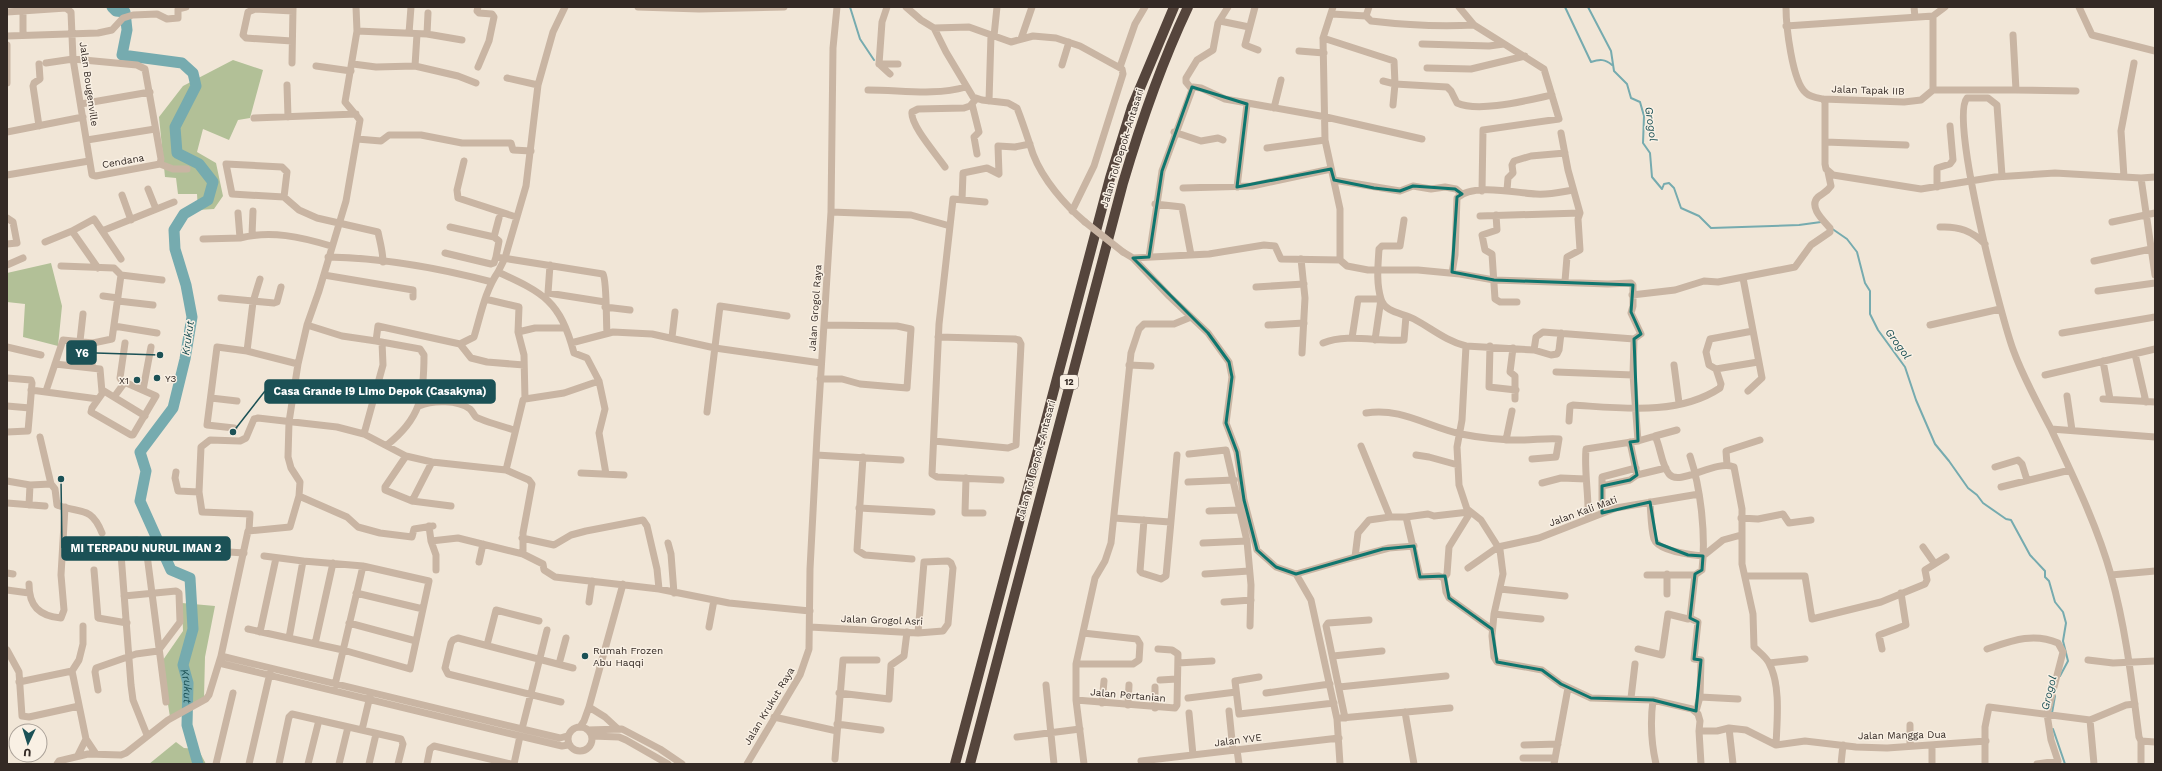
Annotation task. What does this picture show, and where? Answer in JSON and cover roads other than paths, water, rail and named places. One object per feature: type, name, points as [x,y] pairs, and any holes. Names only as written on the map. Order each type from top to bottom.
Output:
[{"type":"highway","name":"Jalan Tol Depok–Antasari","points":[[955,764],[1110,178],[1132,107],[1174,7]]},
{"type":"highway","name":"Jalan Tol Depok–Antasari","points":[[970,764],[1123,183],[1157,77],[1188,7]]},
{"type":"street","points":[[7,36],[98,33],[112,30],[123,18],[133,15],[157,14],[167,19],[178,18],[178,8],[186,7]]},
{"type":"street","points":[[249,530],[290,527],[299,496],[300,482],[291,468],[288,457],[289,422],[306,325],[324,275],[331,246],[340,224],[346,201],[357,139],[360,120],[356,114],[347,107],[345,102],[357,31],[356,7]]},
{"type":"street","points":[[411,7],[414,66]]},
{"type":"street","points":[[478,7],[477,11],[479,13],[492,14],[494,16],[489,41],[478,67]]},
{"type":"street","points":[[364,434],[383,365],[378,326],[403,330],[442,342],[460,344],[474,337],[485,299],[505,258],[526,186],[538,86],[553,32],[565,7]]},
{"type":"street","points":[[639,7],[784,7]]},
{"type":"street","name":"Jalan Grogol Raya","points":[[810,610],[810,569],[820,379],[832,212],[834,48],[837,7]]},
{"type":"street","points":[[879,64],[882,22],[887,7]]},
{"type":"street","points":[[906,7],[921,20],[934,28],[974,101],[979,132],[974,137],[977,154]]},
{"type":"street","points":[[989,101],[993,36],[997,7]]},
{"type":"street","points":[[1021,39],[1032,7]]},
{"type":"street","points":[[1120,68],[1135,24],[1145,7]]},
{"type":"street","points":[[1191,88],[1186,82],[1186,78],[1196,60],[1212,50],[1220,21],[1228,7]]},
{"type":"street","points":[[1255,7],[1245,45],[1258,50]]},
{"type":"street","points":[[1366,16],[1369,7]]},
{"type":"street","points":[[1459,7],[1474,25],[1544,69],[1559,119],[1482,130],[1482,191]]},
{"type":"street","points":[[1786,7],[1786,26],[1933,16],[1944,7]]},
{"type":"street","points":[[1914,7],[1915,17]]},
{"type":"street","points":[[2080,7],[2092,35],[2155,51]]},
{"type":"street","points":[[292,41],[244,37],[246,13],[256,8],[293,9],[292,63]]},
{"type":"street","name":"Jalan Bougenville","points":[[23,11],[69,9],[73,59],[87,140],[89,161]]},
{"type":"street","points":[[7,12],[23,11],[23,35]]},
{"type":"street","points":[[1340,260],[1340,209],[1325,140],[1326,117],[1323,38],[1332,11],[1366,16],[1371,21],[1393,24],[1453,26],[1474,25]]},
{"type":"street","points":[[427,34],[428,13]]},
{"type":"street","points":[[1933,16],[1933,90],[2076,91]]},
{"type":"street","points":[[1220,21],[1249,27]]},
{"type":"street","name":"Jalan Tapak IIB","points":[[1786,26],[1793,64],[1803,90],[1807,95],[1823,99],[1904,102],[1921,100],[1933,90]]},
{"type":"street","points":[[934,28],[969,27],[1011,42],[1021,39],[1045,36],[1069,42],[1088,50],[1120,68],[1123,74],[1094,166],[1072,211]]},
{"type":"street","points":[[357,31],[427,34],[462,40]]},
{"type":"street","points":[[2013,35],[2016,90]]},
{"type":"street","points":[[1323,38],[1393,60],[1396,65],[1394,105]]},
{"type":"street","points":[[1062,65],[1069,42]]},
{"type":"street","points":[[1422,44],[1489,46],[1504,44]]},
{"type":"street","points":[[7,45],[7,83]]},
{"type":"street","points":[[1299,51],[1324,54]]},
{"type":"street","points":[[1426,68],[1471,70],[1525,56]]},
{"type":"street","points":[[39,126],[33,86],[34,83],[40,79],[42,63],[73,59]]},
{"type":"street","name":"Cendana","points":[[73,59],[142,66],[146,72],[161,159],[160,164],[94,176],[92,175],[89,161]]},
{"type":"street","points":[[2124,177],[2121,131],[2134,63]]},
{"type":"street","points":[[879,64],[898,64]]},
{"type":"street","points":[[879,64],[890,74]]},
{"type":"street","points":[[316,66],[376,68],[414,66],[458,76],[476,83]]},
{"type":"street","points":[[507,78],[538,86]]},
{"type":"street","points":[[1274,108],[1281,80]]},
{"type":"street","points":[[1383,81],[1396,84],[1447,87],[1451,90],[1457,104],[1474,107],[1532,100],[1552,95]]},
{"type":"street","points":[[287,85],[288,117]]},
{"type":"street","points":[[868,90],[900,90],[932,93],[952,91],[966,87]]},
{"type":"street","points":[[1191,88],[1198,87],[1225,99],[1247,104],[1326,117],[1422,140]]},
{"type":"street","points":[[1149,257],[1155,204],[1162,171],[1174,132],[1191,88]]},
{"type":"street","points":[[81,104],[150,92]]},
{"type":"street","points":[[2002,176],[1996,105],[1988,98],[1967,98],[1963,104],[1963,127],[1971,181],[2000,309],[2014,354],[2070,470],[2096,530],[2111,575],[2130,662],[2141,741],[2141,764]]},
{"type":"street","points":[[1632,295],[1675,290],[1704,282],[1718,282],[1743,278],[1795,267],[1811,245],[1830,232],[1830,228],[1818,213],[1816,200],[1831,186],[1825,164],[1825,102],[1823,99]]},
{"type":"street","points":[[945,167],[918,130],[912,116],[912,112],[918,109],[964,108],[974,101],[989,101],[1016,106],[1034,156],[1045,176],[1072,211],[1123,252],[1133,258],[1208,333],[1230,362],[1232,377],[1226,423],[1241,474],[1244,500],[1258,550],[1276,567],[1296,574],[1389,548],[1414,546]]},
{"type":"street","points":[[1237,187],[1247,104]]},
{"type":"street","points":[[254,118],[356,114]]},
{"type":"street","points":[[7,132],[83,117]]},
{"type":"street","points":[[1937,188],[1937,168],[1950,164],[1953,160],[1950,126]]},
{"type":"street","points":[[87,140],[155,128]]},
{"type":"street","points":[[1174,132],[1199,141],[1218,138],[1224,140]]},
{"type":"street","points":[[1561,133],[1573,190],[1580,213],[1578,219],[1580,250],[1567,257],[1565,281]]},
{"type":"street","points":[[357,139],[381,141],[389,135],[421,135],[462,143],[511,143],[513,150],[531,151]]},
{"type":"street","points":[[1267,148],[1325,140]]},
{"type":"street","points":[[1825,142],[1906,145]]},
{"type":"street","points":[[962,200],[963,173],[987,168],[999,174],[998,146],[1015,147],[1030,144]]},
{"type":"street","points":[[1507,190],[1508,178],[1513,173],[1514,161],[1532,156],[1565,153]]},
{"type":"street","points":[[7,175],[89,161]]},
{"type":"street","points":[[464,161],[457,190],[458,198],[516,217]]},
{"type":"street","points":[[160,164],[173,169],[187,169]]},
{"type":"street","points":[[284,197],[287,172],[282,167],[226,164],[232,194],[284,197],[299,210],[340,224],[378,232],[383,253],[383,262]]},
{"type":"street","points":[[1183,188],[1252,186],[1331,169]]},
{"type":"street","points":[[1828,172],[1838,176],[1921,189],[1937,188],[2002,176],[2055,173],[2141,178],[2155,177]]},
{"type":"street","points":[[2141,178],[2155,275]]},
{"type":"street","points":[[1334,180],[1400,191],[1413,186],[1431,189],[1445,187],[1456,189],[1462,194]]},
{"type":"street","points":[[148,189],[156,209]]},
{"type":"street","points":[[1452,273],[1455,255],[1457,198],[1462,194],[1482,191],[1507,190],[1537,194],[1573,190]]},
{"type":"street","points":[[122,195],[131,220]]},
{"type":"street","points":[[985,202],[953,200],[938,337],[933,475],[1001,480]]},
{"type":"street","points":[[102,231],[174,202]]},
{"type":"street","points":[[1155,204],[1182,207],[1191,255]]},
{"type":"street","points":[[252,235],[253,211]]},
{"type":"street","points":[[832,212],[911,215],[950,226]]},
{"type":"street","points":[[238,213],[240,238]]},
{"type":"street","points":[[1480,216],[1540,216],[1580,213]]},
{"type":"street","points":[[2112,222],[2155,213]]},
{"type":"street","points":[[1496,215],[1497,230],[1482,235],[1486,250],[1492,254],[1496,300],[1517,302]]},
{"type":"street","points":[[7,218],[13,222],[17,243],[7,244]]},
{"type":"street","points":[[494,237],[499,218]]},
{"type":"street","points":[[45,242],[72,231],[94,219],[121,259]]},
{"type":"street","points":[[1375,340],[1381,299],[1378,270],[1380,247],[1400,246],[1404,220]]},
{"type":"street","points":[[445,253],[491,264],[494,263],[499,241],[494,237],[450,227]]},
{"type":"street","points":[[1940,227],[1962,228],[1976,236],[1985,244]]},
{"type":"street","points":[[72,231],[98,268]]},
{"type":"street","points":[[203,239],[240,238],[252,235],[290,236],[331,246]]},
{"type":"street","points":[[1133,258],[1223,252],[1264,245],[1275,246],[1281,259],[1340,260],[1353,268],[1452,273],[1494,280],[1633,284],[1632,313],[1642,334],[1634,339],[1543,332],[1537,335],[1534,350]]},
{"type":"street","points":[[2094,261],[2151,249]]},
{"type":"street","points":[[496,256],[603,274],[606,284],[605,305],[607,333]]},
{"type":"street","points":[[328,257],[383,262],[448,272],[492,282]]},
{"type":"street","points":[[7,265],[23,258]]},
{"type":"street","points":[[1301,259],[1304,284],[1302,353]]},
{"type":"street","points":[[550,265],[547,292],[630,310]]},
{"type":"street","points":[[61,266],[114,268],[121,275],[162,280]]},
{"type":"street","points":[[498,272],[531,287],[548,298],[558,312],[574,353],[587,358],[599,381],[605,409],[600,433],[606,474]]},
{"type":"street","points":[[46,391],[63,340],[93,343],[112,339],[121,275]]},
{"type":"street","points":[[324,275],[413,290],[414,297]]},
{"type":"street","points":[[1743,278],[1762,378],[1748,391]]},
{"type":"street","points":[[247,352],[253,302],[260,279]]},
{"type":"street","points":[[2098,291],[2155,283]]},
{"type":"street","points":[[1256,287],[1304,284]]},
{"type":"street","points":[[221,298],[274,303],[276,302],[281,287]]},
{"type":"street","points":[[103,296],[153,305]]},
{"type":"street","points":[[485,299],[519,307],[518,332],[524,365],[525,399],[523,400],[514,430],[511,453],[506,470]]},
{"type":"street","points":[[1352,338],[1358,299],[1381,299]]},
{"type":"street","points":[[1381,299],[1388,308],[1462,345],[1534,350],[1551,355],[1557,354],[1559,350],[1561,333]]},
{"type":"street","points":[[707,412],[721,305],[787,316]]},
{"type":"street","points":[[1930,324],[2000,309]]},
{"type":"street","points":[[672,337],[676,312]]},
{"type":"street","points":[[80,341],[83,314]]},
{"type":"street","points":[[1323,343],[1330,340],[1352,338],[1404,340],[1406,316]]},
{"type":"street","points":[[1084,764],[1076,700],[1076,664],[1095,578],[1107,557],[1114,518],[1129,365],[1135,339],[1142,325],[1147,323],[1174,324],[1191,317]]},
{"type":"street","points":[[2062,333],[2155,317]]},
{"type":"street","points":[[1268,325],[1304,323]]},
{"type":"street","points":[[306,325],[342,336],[420,349],[424,352],[420,406],[411,421],[399,435],[387,445]]},
{"type":"street","points":[[820,379],[837,378],[864,384],[907,388],[911,329],[896,326],[825,325]]},
{"type":"street","points":[[114,326],[157,333]]},
{"type":"street","points":[[518,332],[535,328],[565,328]]},
{"type":"street","points":[[1753,331],[1710,339],[1706,352],[1709,365],[1716,369],[1758,362]]},
{"type":"street","points":[[571,343],[607,333],[632,332],[672,337],[715,348],[821,363]]},
{"type":"street","points":[[934,441],[1008,448],[1016,445],[1021,344],[1019,340],[1016,339],[938,337]]},
{"type":"street","points":[[1634,339],[1634,375],[1638,441]]},
{"type":"street","points":[[92,368],[93,343]]},
{"type":"street","points":[[55,364],[102,370],[100,395],[91,412],[131,435],[145,416],[156,396],[125,382],[120,378],[125,343]]},
{"type":"street","points":[[460,344],[471,358],[487,362],[524,365]]},
{"type":"street","points":[[1462,345],[1460,434],[1457,447],[1459,485],[1464,503],[1470,512],[1481,520],[1498,547],[1502,567],[1500,589],[1492,629],[1494,657],[1498,662],[1542,670],[1568,688],[1591,698],[1631,698],[1652,700],[1696,711]]},
{"type":"street","points":[[1490,346],[1490,387],[1516,390]]},
{"type":"street","points":[[7,347],[42,355]]},
{"type":"street","points":[[143,390],[151,347]]},
{"type":"street","points":[[234,428],[208,425],[217,347],[247,352],[298,364]]},
{"type":"street","points":[[1513,348],[1510,372],[1515,375],[1515,399]]},
{"type":"street","points":[[2045,376],[2155,349]]},
{"type":"street","points":[[2135,354],[2146,402]]},
{"type":"street","points":[[2103,361],[2106,399],[2155,402]]},
{"type":"street","points":[[1129,365],[1151,366]]},
{"type":"street","points":[[1674,365],[1679,403]]},
{"type":"street","points":[[1569,421],[1570,406],[1573,405],[1637,410],[1706,397],[1720,388],[1721,384],[1716,369]]},
{"type":"street","points":[[1556,372],[1634,375]]},
{"type":"street","points":[[7,378],[32,380],[28,431],[7,432]]},
{"type":"street","points":[[525,399],[564,393],[599,381]]},
{"type":"street","points":[[114,397],[125,382]]},
{"type":"street","points":[[31,390],[100,395],[108,392],[145,416]]},
{"type":"street","points":[[2067,396],[2072,430]]},
{"type":"street","points":[[211,398],[237,401]]},
{"type":"street","points":[[420,406],[428,402],[441,401],[463,406],[471,410],[476,417],[514,430]]},
{"type":"street","points":[[7,406],[30,408]]},
{"type":"street","points":[[1366,413],[1378,411],[1401,414],[1460,434],[1506,440],[1559,439],[1556,457],[1532,459]]},
{"type":"street","points":[[1506,440],[1512,411]]},
{"type":"street","points":[[57,764],[59,760],[78,755],[121,755],[147,735],[180,713],[188,710],[209,695],[220,660],[249,530],[250,514],[202,512],[200,492],[202,447],[210,440],[240,441],[246,438],[254,419],[258,418],[337,427],[364,434],[406,456],[432,462],[506,470],[531,482],[522,538],[523,554]]},
{"type":"street","points":[[2051,429],[2155,437]]},
{"type":"street","points":[[1588,518],[1589,497],[1586,479],[1586,449],[1638,441],[1677,430]]},
{"type":"street","points":[[1655,436],[1666,468],[1670,476],[1675,478],[1682,478],[1696,472],[1727,465],[1734,467],[1739,492],[1742,564],[1746,576],[1753,614],[1754,647],[1769,663],[1777,698],[1776,745],[1746,730],[1729,728],[1717,731],[1699,731]]},
{"type":"street","points":[[40,437],[51,484],[55,489],[56,505],[65,506],[94,517],[102,533]]},
{"type":"street","points":[[1232,440],[1226,450],[1247,541],[1251,600],[1250,626]]},
{"type":"street","points":[[1727,465],[1726,451],[1760,440]]},
{"type":"street","points":[[1630,442],[1637,471]]},
{"type":"street","points":[[1361,446],[1390,516]]},
{"type":"street","points":[[1189,454],[1226,450]]},
{"type":"street","points":[[816,455],[901,460]]},
{"type":"street","points":[[1144,520],[1140,571],[1161,579],[1166,576],[1177,455]]},
{"type":"street","points":[[406,456],[384,489],[412,501],[451,506]]},
{"type":"street","points":[[1416,456],[1429,457],[1458,465]]},
{"type":"street","points":[[1647,575],[1695,575],[1702,570],[1703,556],[1699,494],[1696,472],[1690,456]]},
{"type":"street","points":[[863,457],[856,543],[857,550],[860,553],[912,559]]},
{"type":"street","points":[[1995,467],[2018,460],[2022,464],[2027,480]]},
{"type":"street","points":[[412,501],[432,462]]},
{"type":"street","points":[[1602,513],[1602,477],[1666,468]]},
{"type":"street","points":[[2001,487],[2070,470]]},
{"type":"street","points":[[1602,486],[1630,480],[1637,471]]},
{"type":"street","points":[[176,472],[175,478],[178,491],[200,492]]},
{"type":"street","points":[[582,473],[624,475]]},
{"type":"street","points":[[966,478],[965,513],[983,513]]},
{"type":"street","points":[[1542,484],[1561,478],[1586,479]]},
{"type":"street","points":[[1188,482],[1234,480]]},
{"type":"street","points":[[7,481],[30,485],[51,484]]},
{"type":"street","points":[[29,505],[30,485]]},
{"type":"street","name":"Jalan Kali Mati","points":[[1498,547],[1539,538],[1588,518],[1623,506],[1699,494]]},
{"type":"street","points":[[299,496],[347,517],[358,527],[380,533],[412,537],[414,529],[431,526],[432,541],[436,555],[436,570]]},
{"type":"street","points":[[1650,502],[1657,543],[1688,555],[1703,556],[1723,540],[1741,535]]},
{"type":"street","points":[[7,503],[45,506]]},
{"type":"street","points":[[28,584],[29,593],[38,611],[49,617],[61,618],[64,615],[61,575],[65,506]]},
{"type":"street","points":[[859,508],[932,512]]},
{"type":"street","points":[[1209,511],[1240,510]]},
{"type":"street","points":[[1355,557],[1356,537],[1361,527],[1369,520],[1390,516],[1406,517],[1419,514],[1434,516],[1470,512]]},
{"type":"street","points":[[1470,512],[1449,547],[1447,574],[1444,578],[1446,592],[1449,598],[1492,629]]},
{"type":"street","points":[[1741,518],[1758,519],[1784,514],[1789,523],[1810,520]]},
{"type":"street","points":[[1406,517],[1414,546],[1415,562],[1420,577],[1438,576],[1444,578]]},
{"type":"street","points":[[1114,518],[1170,522]]},
{"type":"street","points":[[522,538],[554,545],[578,533],[644,520],[647,526],[657,569],[659,589]]},
{"type":"street","points":[[432,541],[458,538],[523,554],[543,564],[544,570],[555,577],[659,589],[714,600],[810,610]]},
{"type":"street","points":[[147,735],[133,700],[120,541],[137,540],[146,547],[158,651],[166,702]]},
{"type":"street","points":[[1203,543],[1247,541]]},
{"type":"street","points":[[668,543],[671,554],[674,593]]},
{"type":"street","points":[[479,562],[483,544]]},
{"type":"street","points":[[1468,568],[1498,547]]},
{"type":"street","points":[[1923,547],[1935,564]]},
{"type":"street","points":[[185,552],[192,550],[244,553]]},
{"type":"street","points":[[248,629],[343,650],[410,668],[429,581],[363,566],[264,556]]},
{"type":"street","points":[[1746,576],[1805,576],[1812,619],[1881,602],[1927,583],[1925,570],[1946,557]]},
{"type":"street","points":[[260,632],[276,558]]},
{"type":"street","name":"Jalan Grogol Asri","points":[[810,627],[907,632],[918,632],[940,632],[946,629],[948,624],[953,565],[948,561],[926,560],[923,565],[918,632]]},
{"type":"street","points":[[289,638],[303,561]]},
{"type":"street","points":[[315,644],[334,563]]},
{"type":"street","points":[[334,687],[363,566]]},
{"type":"street","points":[[94,570],[98,618],[127,623]]},
{"type":"street","points":[[1205,574],[1249,571]]},
{"type":"street","points":[[2111,575],[2155,571]]},
{"type":"street","points":[[1296,574],[1311,600],[1337,719],[1340,764]]},
{"type":"street","points":[[1667,574],[1667,594]]},
{"type":"street","points":[[1690,618],[1695,575]]},
{"type":"street","points":[[589,602],[592,581]]},
{"type":"street","points":[[567,736],[568,745],[573,750],[584,751],[590,747],[586,728],[589,707],[623,584]]},
{"type":"street","points":[[1500,589],[1565,596]]},
{"type":"street","points":[[7,590],[29,593]]},
{"type":"street","points":[[98,690],[94,672],[96,668],[129,656],[158,651],[180,622],[179,593],[176,591],[124,596]]},
{"type":"street","points":[[356,593],[423,609]]},
{"type":"street","points":[[1882,649],[1879,635],[1906,625],[1901,593]]},
{"type":"street","points":[[709,627],[714,600]]},
{"type":"street","points":[[1224,602],[1251,600]]},
{"type":"street","points":[[487,645],[496,610],[539,621]]},
{"type":"street","name":"Jalan Krukut Raya","points":[[747,764],[800,675],[809,649],[810,610]]},
{"type":"street","points":[[1494,614],[1541,619]]},
{"type":"street","points":[[1638,649],[1662,655],[1668,614],[1688,619],[1690,618],[1698,622],[1694,659],[1701,660],[1700,697],[1696,711],[1700,722],[1699,731],[1701,764]]},
{"type":"street","points":[[1345,718],[1326,624],[1369,620]]},
{"type":"street","points":[[349,623],[416,641]]},
{"type":"street","points":[[83,626],[83,644],[79,660],[72,671],[86,738],[96,754]]},
{"type":"street","points":[[427,764],[430,749],[434,746],[513,764],[547,630]]},
{"type":"street","points":[[839,692],[888,699],[891,666],[904,656],[907,632]]},
{"type":"street","points":[[1076,664],[1133,664],[1139,660],[1140,644],[1137,640],[1082,634]]},
{"type":"street","points":[[561,702],[446,672],[445,668],[453,640],[458,638],[573,668]]},
{"type":"street","points":[[559,664],[566,638]]},
{"type":"street","points":[[1987,649],[2017,638],[2037,638],[2058,643],[2063,652],[2051,714],[2058,762],[2037,764]]},
{"type":"street","points":[[1158,649],[1176,651],[1178,663],[1212,661]]},
{"type":"street","points":[[7,650],[19,672],[22,716],[29,717],[79,706]]},
{"type":"street","points":[[1333,656],[1382,651]]},
{"type":"street","points":[[1769,663],[1805,659]]},
{"type":"street","points":[[220,660],[454,716],[521,733],[562,746],[568,745]]},
{"type":"street","points":[[835,759],[839,692],[843,660],[877,660]]},
{"type":"street","points":[[2088,660],[2155,662]]},
{"type":"street","name":"Jalan Pertanian","points":[[1076,700],[1155,708],[1177,707],[1178,663]]},
{"type":"street","points":[[1631,698],[1635,664]]},
{"type":"street","points":[[19,682],[72,671]]},
{"type":"street","points":[[249,764],[270,672]]},
{"type":"street","points":[[1339,687],[1446,676]]},
{"type":"street","points":[[1259,677],[1235,681],[1239,714],[1334,703]]},
{"type":"street","points":[[1160,680],[1177,679]]},
{"type":"street","points":[[1102,703],[1104,681]]},
{"type":"street","points":[[1266,693],[1330,684]]},
{"type":"street","points":[[1046,685],[1054,764]]},
{"type":"street","points":[[1128,685],[1128,705]]},
{"type":"street","points":[[1155,708],[1156,687]]},
{"type":"street","points":[[1523,758],[1555,761],[1568,688]]},
{"type":"street","points":[[1188,698],[1236,692]]},
{"type":"street","points":[[216,764],[233,693]]},
{"type":"street","points":[[362,730],[370,696]]},
{"type":"street","points":[[1700,697],[1738,699]]},
{"type":"street","points":[[1652,700],[1650,719],[1651,737],[1656,764]]},
{"type":"street","points":[[1985,764],[1986,721],[1989,707],[2090,720],[2126,705],[2135,704]]},
{"type":"street","points":[[589,707],[620,729],[660,749],[682,764]]},
{"type":"street","points":[[1337,719],[1450,708]]},
{"type":"street","points":[[1229,711],[1235,750],[1239,764]]},
{"type":"street","points":[[1405,712],[1414,764]]},
{"type":"street","points":[[1188,713],[1193,755]]},
{"type":"street","points":[[279,764],[290,714],[402,740],[398,764]]},
{"type":"street","points":[[774,717],[837,727],[881,730]]},
{"type":"street","points":[[308,764],[319,720]]},
{"type":"street","points":[[2090,720],[2094,764]]},
{"type":"street","points":[[1910,725],[1910,746]]},
{"type":"street","points":[[339,764],[348,727]]},
{"type":"street","points":[[521,733],[560,738],[567,736],[573,728],[620,729]]},
{"type":"street","points":[[586,728],[619,737],[668,764]]},
{"type":"street","points":[[1729,728],[1733,764]]},
{"type":"street","points":[[619,737],[620,729]]},
{"type":"street","points":[[1017,737],[1080,729]]},
{"type":"street","points":[[369,764],[376,734]]},
{"type":"street","points":[[78,755],[86,738]]},
{"type":"street","name":"Jalan YVE","points":[[1140,761],[1339,738]]},
{"type":"street","name":"Jalan Mangga Dua","points":[[1776,745],[1806,741],[1887,748],[1986,741]]},
{"type":"street","points":[[2141,741],[2155,742]]},
{"type":"street","points":[[1524,745],[1558,744]]},
{"type":"street","points":[[1841,764],[1843,745]]},
{"type":"street","points":[[1932,745],[1932,764]]},
{"type":"waterway","name":"Krukut","points":[[112,7],[116,11],[125,12],[127,30],[122,55],[182,63],[193,73],[196,86],[175,127],[177,153],[199,164],[213,182],[208,200],[184,214],[174,230],[175,249],[186,285],[192,317],[185,359],[173,408],[140,452],[146,471],[140,501],[171,570],[190,578],[193,629],[183,665],[188,683],[187,725],[198,764]]},
{"type":"waterway","points":[[850,7],[860,39],[874,60]]},
{"type":"waterway","name":"Grogol","points":[[1565,7],[1591,62],[1602,60],[1612,65]]},
{"type":"waterway","name":"Grogol","points":[[1588,7],[1611,51],[1614,71],[1627,84],[1631,98],[1640,102],[1644,116],[1643,143],[1650,153],[1652,177],[1662,189],[1664,184],[1669,183],[1674,188],[1681,208],[1699,216],[1711,228],[1799,225],[1821,222]]},
{"type":"waterway","name":"Grogol","points":[[1831,228],[1847,239],[1857,252],[1865,283],[1870,291],[1870,314],[1878,330],[1905,367],[1916,400],[1935,444],[1968,488],[1977,495],[1983,503],[2006,519],[2011,520],[2030,555],[2045,571],[2045,577],[2049,581],[2055,602],[2063,612],[2066,623],[2063,641],[2068,661],[2060,676]]},
{"type":"waterway","name":"Grogol","points":[[2052,713],[2055,696]]},
{"type":"waterway","name":"Grogol","points":[[2053,729],[2065,764]]},
{"type":"place","name":"Y6","points":[[160,355]]},
{"type":"place","name":"Y3","points":[[157,378]]},
{"type":"place","name":"X1","points":[[137,380]]},
{"type":"place","name":"Casa Grande I9 Limo Depok (Casakyna)","points":[[233,432]]},
{"type":"place","name":"MI TERPADU NURUL IMAN 2","points":[[61,479]]},
{"type":"place","name":"Rumah Frozen Abu Haqqi","points":[[585,656]]}]
